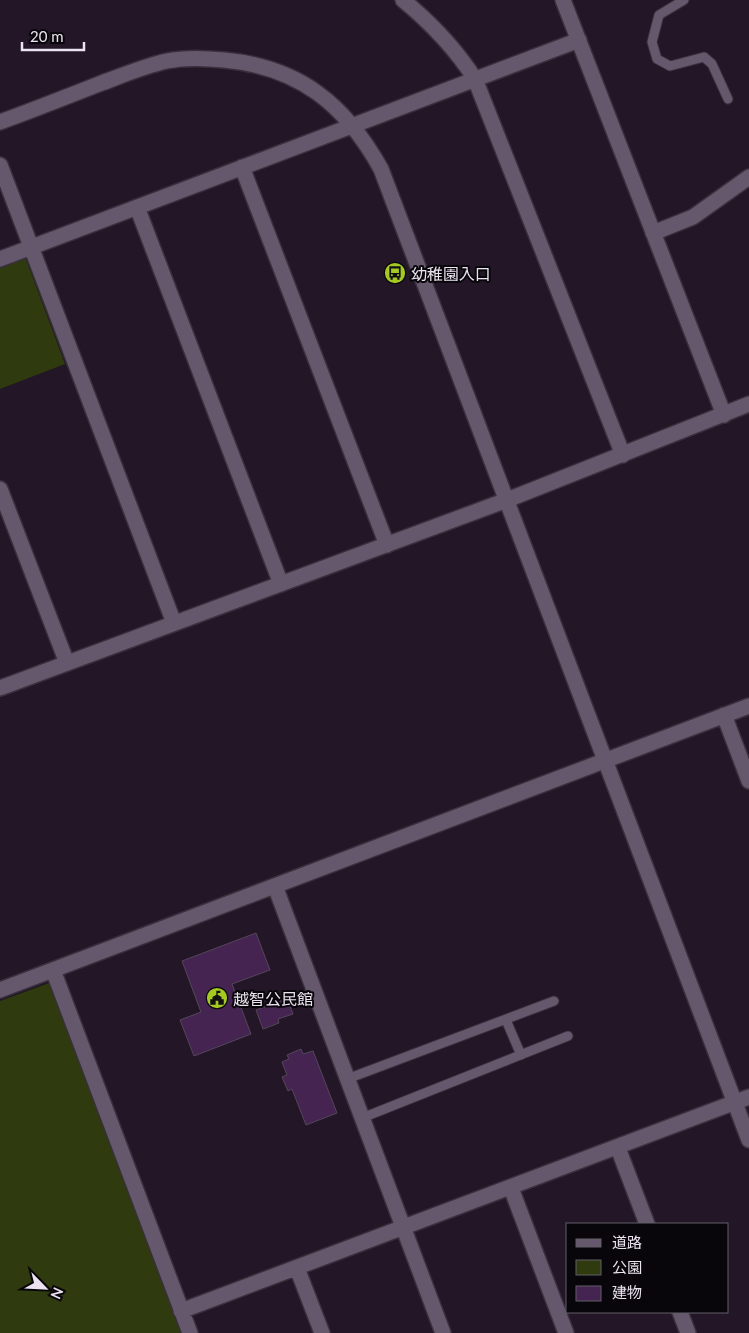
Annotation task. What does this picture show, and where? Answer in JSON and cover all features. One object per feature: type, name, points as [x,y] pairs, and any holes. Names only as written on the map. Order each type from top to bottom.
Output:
[{"type":"street","points":[[403,0],[459,53],[475,79],[623,455]]},
{"type":"street","points":[[563,0],[724,415]]},
{"type":"street","points":[[0,259],[579,40]]},
{"type":"street","points":[[0,122],[134,71],[167,61],[199,58],[249,62],[288,74],[322,96],[353,125],[365,140],[381,169],[606,760],[742,1100],[749,1140]]},
{"type":"street","points":[[0,165],[174,623]]},
{"type":"street","points":[[242,167],[387,544]]},
{"type":"street","points":[[653,233],[693,217],[749,177]]},
{"type":"street","points":[[137,207],[281,584]]},
{"type":"street","points":[[0,688],[507,500],[749,404]]},
{"type":"street","points":[[0,489],[66,663]]},
{"type":"street","points":[[0,990],[749,706]]},
{"type":"street","points":[[724,715],[749,781]]},
{"type":"street","points":[[275,886],[443,1333]]},
{"type":"street","points":[[52,970],[190,1333]]},
{"type":"street","points":[[181,1311],[742,1100]]},
{"type":"street","points":[[618,1148],[647,1223]]},
{"type":"street","points":[[511,1188],[566,1333]]},
{"type":"street","points":[[297,1268],[322,1333]]},
{"type":"street","points":[[680,1313],[688,1333]]},
{"type":"lane","points":[[684,0],[659,15],[652,42],[657,59],[670,66],[704,57],[712,64],[728,99]]},
{"type":"lane","points":[[347,1079],[554,1001]]},
{"type":"lane","points":[[506,1020],[521,1055]]},
{"type":"lane","points":[[362,1118],[568,1036]]},
{"type":"green space","points":[[24,254],[65,364],[0,389],[0,264]]},
{"type":"green space","points":[[52,982],[181,1333],[0,1333],[0,1001]]},
{"type":"building","name":"越智公民館","points":[[256,933],[270,970],[232,984],[251,1034],[194,1056],[180,1020],[201,1012],[182,961]]},
{"type":"building","points":[[287,998],[293,1014],[278,1019],[279,1023],[263,1029],[256,1010]]},
{"type":"building","points":[[301,1049],[303,1054],[313,1051],[337,1113],[306,1125],[292,1089],[288,1091],[282,1077],[287,1075],[282,1062],[289,1059],[287,1055]]},
{"type":"place","name":"幼稚園入口","points":[[395,273]]},
{"type":"place","name":"越智公民館","points":[[217,998]]}]
